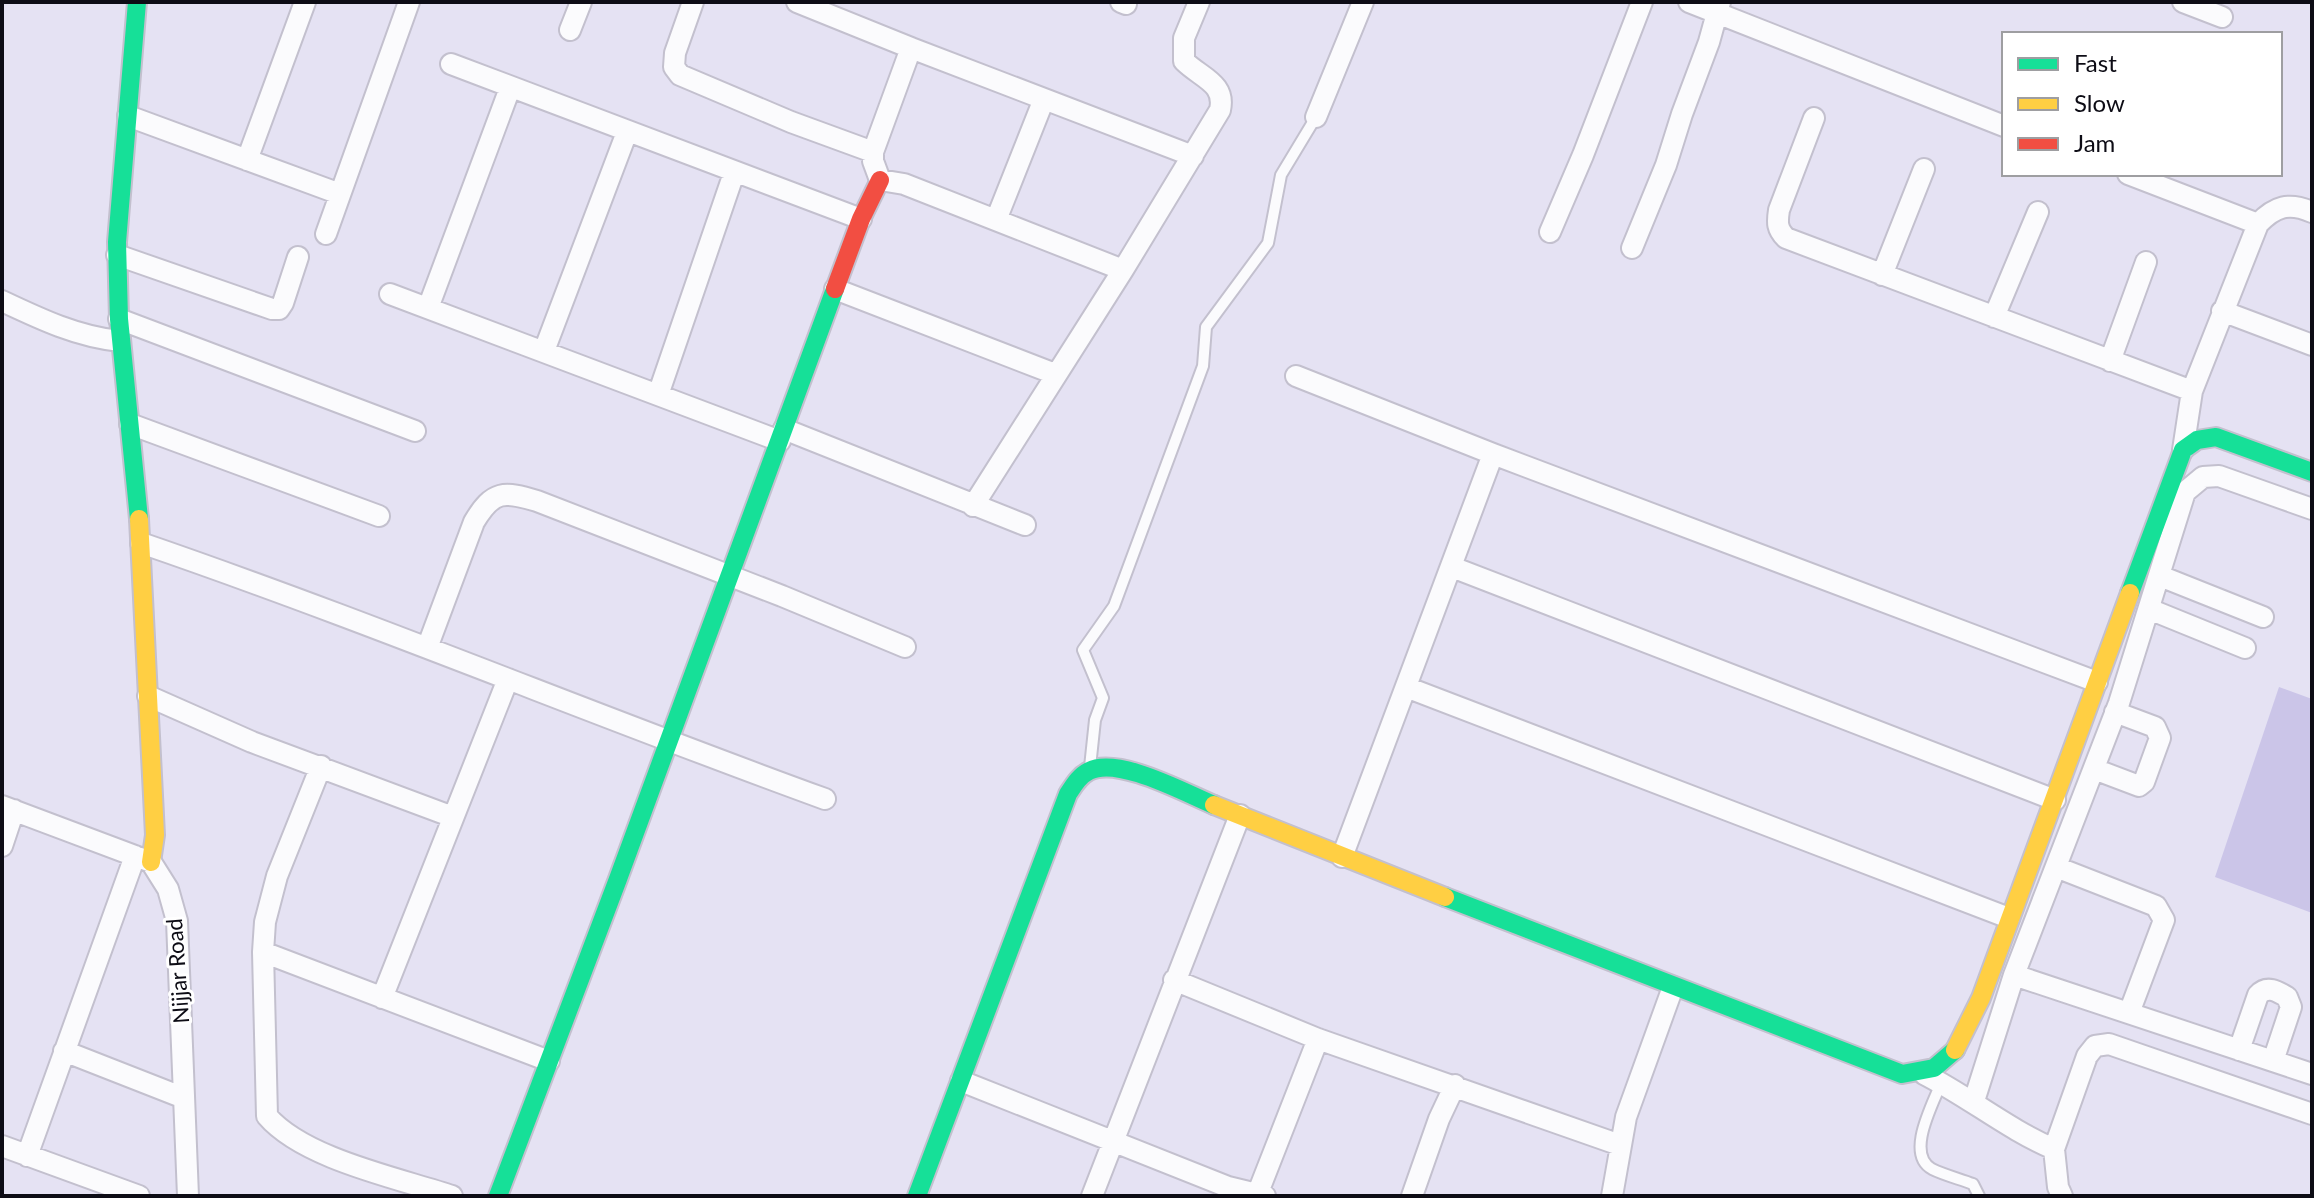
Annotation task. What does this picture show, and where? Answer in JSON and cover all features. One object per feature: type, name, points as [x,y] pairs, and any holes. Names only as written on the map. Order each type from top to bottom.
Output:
[{"type":"street","points":[[27,1156],[64,1051],[155,835],[141,543],[120,341],[117,255],[137,2]]},
{"type":"street","points":[[247,160],[305,2]]},
{"type":"street","points":[[326,234],[409,2]]},
{"type":"street","points":[[570,30],[581,2]]},
{"type":"street","points":[[693,2],[675,53],[674,67],[680,75],[791,122],[873,152]]},
{"type":"street","points":[[797,2],[1193,156]]},
{"type":"street","points":[[973,506],[1220,110],[1223,98],[1218,88],[1184,61],[1184,38],[1199,2]]},
{"type":"street","points":[[1316,117],[1363,2]]},
{"type":"street","points":[[1550,232],[1642,2]]},
{"type":"street","points":[[1689,2],[1718,7],[2002,125]]},
{"type":"street","points":[[2183,2],[2222,17]]},
{"type":"street","points":[[1632,248],[1666,165],[1718,7]]},
{"type":"street","points":[[498,1196],[861,219],[880,180],[873,152],[911,48]]},
{"type":"street","points":[[451,64],[861,219]]},
{"type":"street","points":[[428,308],[510,88]]},
{"type":"street","points":[[996,220],[1044,99]]},
{"type":"street","points":[[128,116],[340,194]]},
{"type":"street","points":[[1814,118],[1779,210],[1779,231],[1786,238],[2192,391]]},
{"type":"street","points":[[544,351],[627,132]]},
{"type":"street","points":[[1882,275],[1924,169]]},
{"type":"street","points":[[658,395],[734,173]]},
{"type":"street","points":[[2133,176],[2258,224]]},
{"type":"street","points":[[880,180],[904,184],[1123,270]]},
{"type":"street","points":[[1933,1079],[1961,1043],[1981,998],[2183,450],[2192,391],[2258,224],[2278,207],[2288,206],[2312,212]]},
{"type":"street","points":[[1994,317],[2038,212]]},
{"type":"street","points":[[117,255],[272,309],[279,309],[298,257]]},
{"type":"street","points":[[2110,361],[2146,262]]},
{"type":"street","points":[[835,289],[1055,374]]},
{"type":"street","points":[[390,294],[658,395],[782,435],[1025,525]]},
{"type":"street","points":[[2,301],[94,339],[120,341]]},
{"type":"street","points":[[2222,311],[2312,345]]},
{"type":"street","points":[[119,319],[415,431]]},
{"type":"street","points":[[1296,376],[1493,454],[2097,682]]},
{"type":"street","points":[[130,424],[379,516]]},
{"type":"street","points":[[2183,450],[2197,440],[2216,437],[2312,472]]},
{"type":"street","points":[[1342,857],[1493,454]]},
{"type":"street","points":[[1974,1101],[2014,975],[2115,712],[2185,492],[2203,477],[2219,476],[2312,509]]},
{"type":"street","points":[[427,648],[474,522],[482,508],[496,497],[509,493],[537,501],[905,647]]},
{"type":"street","points":[[141,543],[825,799]]},
{"type":"street","points":[[1452,567],[2055,800]]},
{"type":"street","points":[[2160,576],[2263,617]]},
{"type":"street","points":[[2149,609],[2245,648]]},
{"type":"street","points":[[382,998],[508,679]]},
{"type":"street","points":[[1406,687],[2009,918]]},
{"type":"street","points":[[148,696],[252,742],[453,817]]},
{"type":"street","points":[[2094,769],[2139,786],[2146,778],[2160,738],[2159,731],[2115,712]]},
{"type":"street","points":[[321,766],[274,888],[265,922],[267,1116],[281,1132],[305,1146],[452,1196]]},
{"type":"street","points":[[917,1196],[1068,794],[1078,778],[1090,768],[1111,766],[1139,774],[1673,987],[1902,1074],[1933,1079],[1974,1101],[2027,1137],[2054,1149]]},
{"type":"street","points":[[2,846],[8,808],[143,859]]},
{"type":"street","points":[[1092,1196],[1240,815]]},
{"type":"street","name":"Nijjar Road","points":[[143,859],[168,889],[177,921],[188,1196]]},
{"type":"street","points":[[2056,867],[2156,906],[2162,913],[2164,920],[2129,1013]]},
{"type":"street","points":[[263,952],[549,1061]]},
{"type":"street","points":[[2014,975],[2312,1074]]},
{"type":"street","points":[[1174,980],[1318,1039],[1620,1145]]},
{"type":"street","points":[[1612,1196],[1620,1145],[1637,1083],[1673,987]]},
{"type":"street","points":[[2239,1050],[2258,995],[2262,990],[2270,989],[2287,997],[2291,1007],[2273,1061]]},
{"type":"street","points":[[961,1081],[1228,1187],[1261,1195],[1318,1039]]},
{"type":"street","points":[[2062,1196],[2058,1187],[2054,1149],[2087,1056],[2095,1046],[2109,1044],[2312,1114]]},
{"type":"street","points":[[64,1051],[184,1098]]},
{"type":"street","points":[[1412,1196],[1439,1119],[1455,1085]]},
{"type":"street","points":[[2,1146],[139,1196]]},
{"type":"lane","points":[[1090,768],[1095,720],[1103,698],[1083,650],[1114,606],[1203,366],[1206,327],[1268,243],[1281,175],[1316,117]]},
{"type":"lane","points":[[1933,1079],[1919,1149],[1922,1160],[1929,1168],[1973,1184],[1979,1196]]},
{"type":"shaded area","points":[[2279,687],[2312,699],[2312,913],[2215,877]]},
{"type":"traffic: fast","points":[[137,2],[117,242],[119,319],[139,519]]},
{"type":"traffic: fast","points":[[498,1196],[835,289]]},
{"type":"traffic: fast","points":[[2130,593],[2183,450],[2197,440],[2216,437],[2312,472]]},
{"type":"traffic: fast","points":[[917,1196],[1068,794],[1075,784],[1089,771],[1117,768],[1152,778],[1214,805]]},
{"type":"traffic: fast","points":[[1445,897],[1902,1074],[1934,1068],[1955,1050]]},
{"type":"traffic: slow","points":[[139,519],[155,835],[151,862]]},
{"type":"traffic: slow","points":[[1955,1050],[1981,998],[2130,593]]},
{"type":"traffic: slow","points":[[1214,805],[1445,897]]},
{"type":"traffic: jam","points":[[835,289],[861,219],[880,180]]}]
